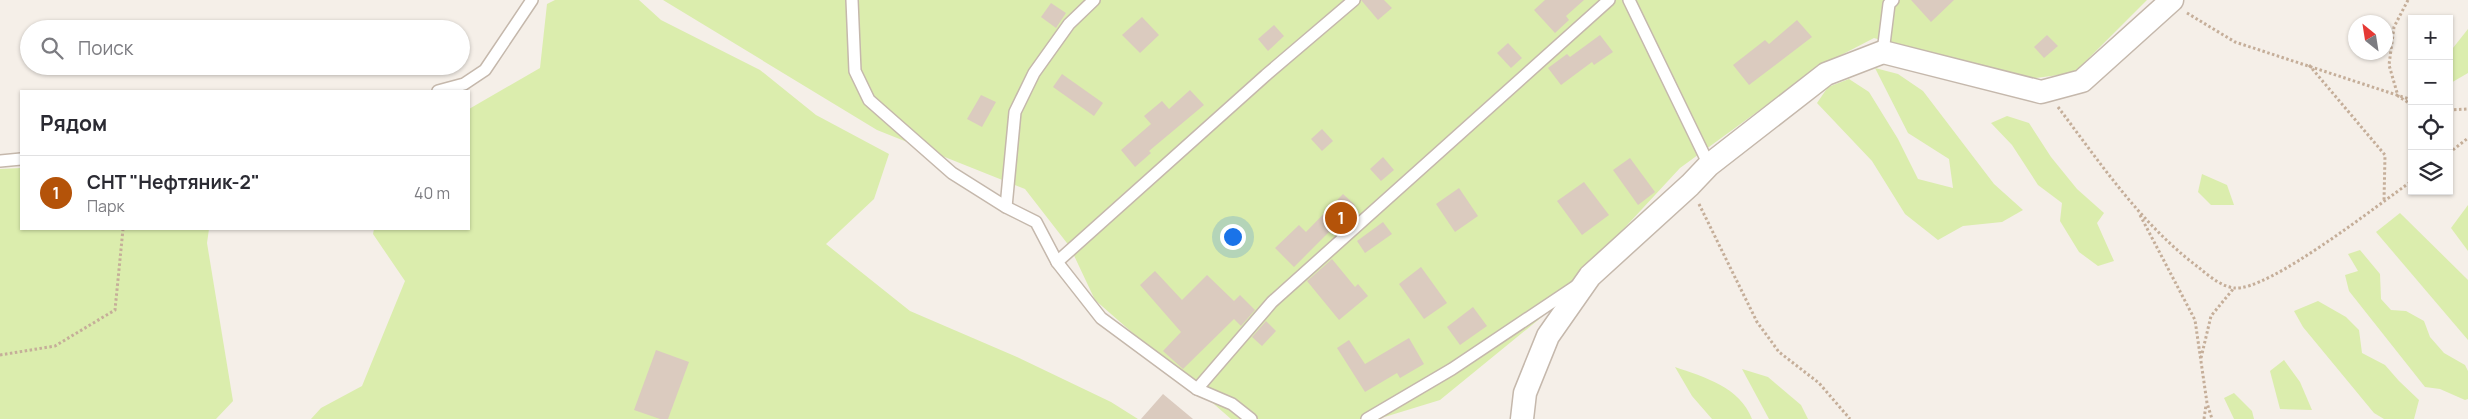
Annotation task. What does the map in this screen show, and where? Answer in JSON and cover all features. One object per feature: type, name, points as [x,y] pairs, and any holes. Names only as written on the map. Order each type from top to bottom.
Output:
[{"type":"street","points":[[1522,419],[1525,393],[1548,336],[1590,276],[1690,185],[1709,165],[1826,74],[1883,52],[2041,92],[2082,81],[2170,1]]},
{"type":"lane","points":[[442,90],[464,84],[485,70],[532,0]]},
{"type":"lane","points":[[852,0],[855,71],[870,100],[952,173],[1036,222],[1057,262],[1101,318],[1197,389],[1232,404],[1251,419]]},
{"type":"lane","points":[[1006,206],[1015,112],[1034,73],[1069,24],[1094,0]]},
{"type":"lane","points":[[1057,262],[1266,75],[1354,0]]},
{"type":"lane","points":[[1197,389],[1272,302],[1609,0]]},
{"type":"lane","points":[[1883,52],[1889,4],[1893,0]]},
{"type":"lane","points":[[1630,1],[1709,165]]},
{"type":"lane","points":[[0,161],[20,159]]},
{"type":"lane","points":[[1367,419],[1452,369],[1590,276]]},
{"type":"path","points":[[2408,0],[2394,27],[2388,65],[2398,96],[2408,102]]},
{"type":"path","points":[[2170,1],[2235,42],[2408,99]]},
{"type":"path","points":[[2309,65],[2385,155],[2384,201]]},
{"type":"path","points":[[2045,91],[2138,212],[2180,254],[2214,280],[2234,288]]},
{"type":"path","points":[[2453,110],[2468,109]]},
{"type":"path","points":[[2453,150],[2468,138]]},
{"type":"path","points":[[2200,361],[2211,316],[2234,288],[2264,280],[2299,260],[2352,225],[2408,184]]},
{"type":"path","points":[[1690,185],[1757,322],[1779,352],[1819,383],[1850,419]]},
{"type":"path","points":[[2138,212],[2195,320],[2207,403],[2212,419]]},
{"type":"path","points":[[0,355],[55,346],[115,310],[123,230]]},
{"type":"path","points":[[2204,419],[2207,403]]},
{"type":"green space","points":[[555,0],[639,0],[661,20],[760,70],[816,115],[889,154],[874,199],[826,244],[910,311],[1017,357],[1111,402],[1138,419],[311,419],[321,408],[362,386],[405,281],[373,234],[374,230],[470,230],[470,108],[540,68],[547,4]]},
{"type":"green space","points":[[663,0],[2147,0],[2074,73],[2020,80],[1874,38],[1820,66],[1680,168],[1543,316],[1440,400],[1378,419],[1231,419],[1095,300],[1070,247],[1025,189],[877,130]]},
{"type":"green space","points":[[2468,29],[2468,73],[2453,82],[2453,60],[2453,48]]},
{"type":"green space","points":[[1875,68],[1898,74],[1923,91],[1994,184],[2023,210],[2002,222],[1963,226],[1938,240],[1905,214],[1872,161],[1817,103],[1828,87],[1849,79],[1869,92],[1898,139],[1918,179],[1953,188],[1949,159],[1908,133]]},
{"type":"green space","points":[[2007,116],[2029,123],[2051,157],[2077,189],[2104,213],[2097,223],[2114,261],[2098,266],[2079,252],[2060,221],[2062,203],[2038,185],[2012,145],[1991,123]]},
{"type":"green space","points":[[20,168],[20,230],[209,230],[207,243],[233,401],[216,419],[0,419],[0,169]]},
{"type":"green space","points":[[2202,174],[2227,185],[2234,205],[2211,205],[2198,192]]},
{"type":"green space","points":[[2468,205],[2468,251],[2451,228]]},
{"type":"green space","points":[[2400,213],[2468,280],[2468,340],[2376,232]]},
{"type":"green space","points":[[2360,250],[2380,274],[2381,299],[2391,310],[2406,311],[2424,321],[2430,337],[2444,353],[2465,365],[2468,371],[2468,399],[2465,400],[2440,389],[2425,387],[2349,291],[2345,275],[2358,271],[2348,254]]},
{"type":"green space","points":[[2318,301],[2346,317],[2359,330],[2362,353],[2385,365],[2419,400],[2414,419],[2384,419],[2374,413],[2303,327],[2294,311]]},
{"type":"green space","points":[[2284,360],[2300,382],[2312,410],[2280,409],[2270,371]]},
{"type":"green space","points":[[1675,367],[1709,379],[1730,391],[1739,399],[1752,419],[1712,419],[1692,396]]},
{"type":"green space","points":[[1742,369],[1768,377],[1801,405],[1808,419],[1769,419]]},
{"type":"green space","points":[[2234,393],[2252,411],[2254,419],[2234,419],[2224,398]]},
{"type":"building","points":[[1361,0],[1384,0],[1392,8],[1378,20]]},
{"type":"building","points":[[1545,0],[1584,0],[1566,16],[1569,20],[1555,33],[1534,10]]},
{"type":"building","points":[[1911,0],[1954,0],[1931,22]]},
{"type":"building","points":[[1051,3],[1066,13],[1056,28],[1041,17]]},
{"type":"building","points":[[1142,17],[1159,35],[1140,53],[1122,35]]},
{"type":"building","points":[[1797,20],[1812,37],[1749,85],[1733,65],[1765,40],[1769,44]]},
{"type":"building","points":[[1274,25],[1284,36],[1268,51],[1258,39]]},
{"type":"building","points":[[1600,35],[1613,52],[1594,65],[1592,62],[1561,85],[1548,68],[1567,54],[1570,57]]},
{"type":"building","points":[[2047,35],[2058,46],[2044,58],[2034,47]]},
{"type":"building","points":[[1508,43],[1522,58],[1511,68],[1497,53]]},
{"type":"building","points":[[1062,74],[1103,103],[1094,116],[1053,87]]},
{"type":"building","points":[[1190,90],[1204,105],[1149,151],[1151,153],[1135,167],[1121,150],[1151,124],[1144,116],[1162,101],[1169,109]]},
{"type":"building","points":[[981,95],[996,102],[982,127],[967,119]]},
{"type":"building","points":[[1322,129],[1333,141],[1322,151],[1311,139]]},
{"type":"building","points":[[1383,157],[1394,170],[1381,181],[1370,169]]},
{"type":"building","points":[[1630,158],[1655,192],[1638,205],[1613,170]]},
{"type":"building","points":[[1584,182],[1609,215],[1582,235],[1557,201]]},
{"type":"building","points":[[1459,188],[1478,216],[1455,232],[1436,204]]},
{"type":"building","points":[[1343,194],[1355,205],[1354,207],[1294,267],[1275,248],[1299,225],[1306,232]]},
{"type":"building","points":[[1383,222],[1392,234],[1365,253],[1357,241]]},
{"type":"building","points":[[1332,259],[1355,287],[1358,284],[1368,296],[1339,320],[1307,281]]},
{"type":"building","points":[[1421,267],[1447,303],[1424,319],[1399,284]]},
{"type":"building","points":[[1155,271],[1182,300],[1207,275],[1234,301],[1240,295],[1255,310],[1241,326],[1234,319],[1183,369],[1163,351],[1181,332],[1140,285]]},
{"type":"building","points":[[1473,307],[1487,326],[1460,345],[1447,327]]},
{"type":"building","points":[[1266,321],[1276,331],[1262,346],[1252,337]]},
{"type":"building","points":[[1409,338],[1424,364],[1400,378],[1397,373],[1365,392],[1337,348],[1349,340],[1365,364]]},
{"type":"building","points":[[656,350],[689,362],[668,419],[660,419],[634,410]]},
{"type":"building","points":[[1163,394],[1193,419],[1141,419]]},
{"type":"place","name":"СНТ \"Нефтяник-2\"","points":[[1341,218]]}]
